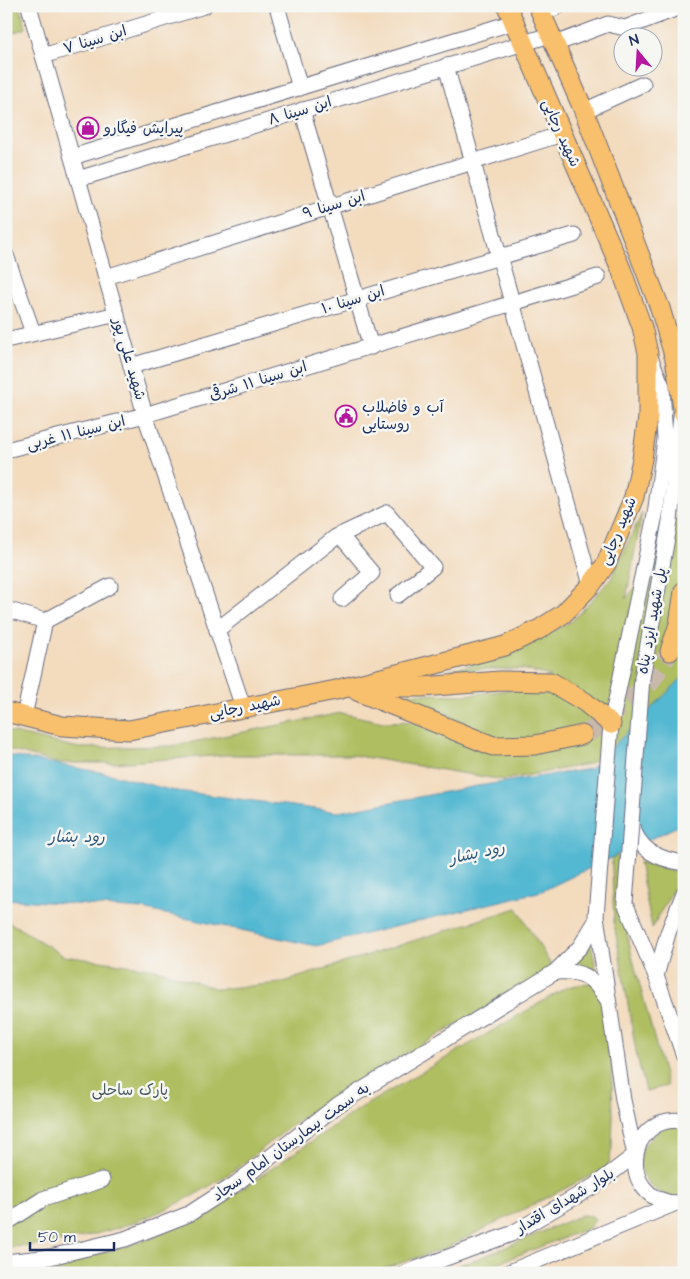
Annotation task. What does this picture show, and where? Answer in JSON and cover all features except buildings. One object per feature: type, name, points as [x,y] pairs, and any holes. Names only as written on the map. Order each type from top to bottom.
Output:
[{"type":"main road","name":"شهید رجایی","points":[[540,10],[584,111],[651,284]]},
{"type":"main road","name":"شهید رجایی","points":[[15,714],[62,726],[129,730],[346,687],[505,646],[538,630],[563,614],[591,585],[606,564],[634,497],[642,459],[648,418],[648,353],[642,328],[603,225],[522,44],[511,14]]},
{"type":"main road","points":[[630,294],[651,284]]},
{"type":"main road","name":"پل شهید ایزد پناه","points":[[651,284],[675,359],[683,410]]},
{"type":"main road","points":[[670,652],[679,624],[684,591]]},
{"type":"main road","points":[[346,687],[422,687],[500,680],[550,682],[585,702],[610,729]]},
{"type":"main road","points":[[346,687],[493,746],[535,745],[582,735]]},
{"type":"street","name":"شهید علی پور","points":[[29,6],[145,415],[243,707]]},
{"type":"street","name":"ابن سینا ۷","points":[[43,56],[204,6]]},
{"type":"street","points":[[277,6],[300,88]]},
{"type":"street","points":[[540,10],[559,6]]},
{"type":"street","name":"ابن سینا ۸","points":[[78,179],[522,44],[552,40],[608,24],[625,28],[683,6]]},
{"type":"street","name":"ابن سینا ۸","points":[[72,157],[300,88],[511,14]]},
{"type":"street","points":[[446,66],[591,585]]},
{"type":"street","points":[[584,111],[643,84]]},
{"type":"street","points":[[302,110],[371,347]]},
{"type":"street","name":"ابن سینا ۹","points":[[106,276],[562,134]]},
{"type":"street","name":"ابن سینا ۱۰","points":[[132,366],[574,235]]},
{"type":"street","points":[[6,255],[9,274],[33,333]]},
{"type":"street","name":"ابن سینا ۱۱ شرقی","points":[[145,415],[598,277]]},
{"type":"street","points":[[6,340],[117,314]]},
{"type":"street","name":"پل شهید ایزد پناه","points":[[596,918],[610,729],[655,515],[665,439],[662,386],[648,353]]},
{"type":"street","name":"پل شهید ایزد پناه","points":[[656,976],[625,903],[642,678],[670,521],[683,410]]},
{"type":"street","name":"ابن سینا ۱۱ غربی","points":[[6,450],[145,415]]},
{"type":"street","points":[[217,630],[340,535],[387,513],[433,567],[398,595]]},
{"type":"street","points":[[340,535],[372,573],[342,599]]},
{"type":"street","points":[[15,714],[45,621],[110,586]]},
{"type":"street","points":[[6,609],[45,621]]},
{"type":"street","points":[[631,823],[634,835],[642,847],[668,860],[684,863]]},
{"type":"street","points":[[684,893],[668,933],[656,976],[684,1056]]},
{"type":"street","points":[[596,918],[623,1100],[635,1155],[638,1179],[647,1192],[661,1200],[680,1203]]},
{"type":"street","name":"به سمت بیمارستان امام سجاد","points":[[6,1262],[50,1257],[125,1239],[189,1214],[234,1185],[339,1104],[555,972],[580,947],[596,918]]},
{"type":"street","points":[[555,972],[574,970],[586,975],[599,986],[608,1000]]},
{"type":"street","points":[[635,1155],[640,1140],[651,1129],[665,1122],[684,1121]]},
{"type":"street","name":"بلوار شهدای اقتدار","points":[[404,1273],[511,1234],[594,1186],[635,1155]]},
{"type":"street","points":[[6,1223],[43,1199],[102,1180]]},
{"type":"street","points":[[507,1273],[680,1203]]},
{"type":"green space","points":[[6,6],[20,6],[26,28],[6,35]]},
{"type":"green space","points":[[669,380],[675,387],[668,503],[660,549],[684,505],[684,690],[617,840],[620,902],[632,956],[667,1086],[646,1091],[637,1057],[614,923],[611,842],[612,748],[589,764],[503,780],[352,755],[225,755],[113,763],[57,763],[6,749],[6,731],[79,748],[172,746],[341,713],[383,722],[434,721],[453,716],[388,693],[464,695],[519,689],[550,676],[522,669],[450,669],[497,660],[572,621],[611,579],[642,513],[626,599],[641,580],[669,442]]},
{"type":"green space","points":[[639,862],[682,873],[652,928]]},
{"type":"green space","name":"پارک ساحلی","points":[[517,908],[554,970],[334,1096],[307,1114],[230,1173],[179,1203],[124,1226],[95,1234],[65,1241],[6,1247],[6,920],[64,956],[156,969],[217,989],[280,983]]},
{"type":"green space","points":[[591,943],[597,974],[576,963]]},
{"type":"green space","points":[[609,979],[613,1116],[612,1148],[608,1167],[446,1248],[371,1273],[6,1273],[6,1267],[71,1262],[150,1239],[214,1208],[357,1110],[567,987]]},
{"type":"green space","points":[[684,1126],[684,1198],[671,1197],[660,1193],[644,1177],[640,1157],[644,1147],[661,1129]]},
{"type":"green space","points":[[582,1215],[592,1216],[595,1219],[589,1228],[472,1273],[436,1273],[475,1260]]},
{"type":"water","name":"رود بشار","points":[[684,676],[684,823],[542,891],[316,946],[142,909],[6,899],[6,755],[110,774],[170,790],[338,812],[477,786],[590,769]]},
{"type":"tunnel","points":[[582,735],[594,729],[650,683],[670,651]]},
{"type":"place","name":"پیرایش فیگارو","points":[[88,128]]},
{"type":"place","name":"آب و فاضلاب روستایی","points":[[346,416]]}]
